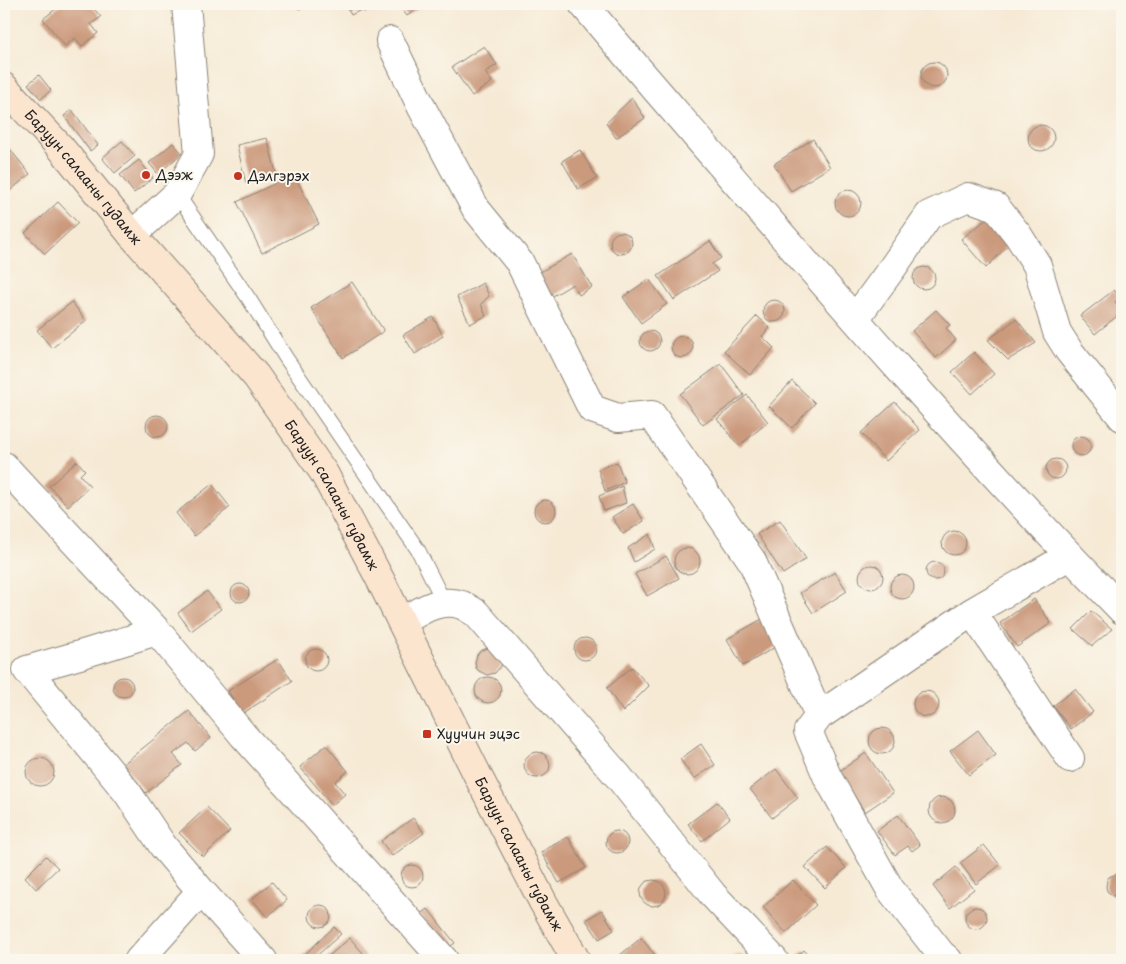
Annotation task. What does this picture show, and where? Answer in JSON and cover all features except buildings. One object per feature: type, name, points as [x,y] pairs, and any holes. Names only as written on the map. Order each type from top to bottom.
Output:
[{"type":"main road","name":"Баруун салааны гудамж","points":[[4,87],[61,148],[132,235],[256,376],[324,473],[402,622],[543,902],[576,960]]},
{"type":"street","points":[[132,235],[177,194],[199,154],[186,4]]},
{"type":"street","points":[[583,4],[855,320],[1069,556],[1122,610]]},
{"type":"street","points":[[390,41],[422,108],[476,209],[520,263],[592,409],[618,418],[652,415],[752,561],[819,716]]},
{"type":"street","points":[[855,320],[929,215],[968,197],[996,207],[1018,235],[1037,265],[1057,332],[1069,351],[1122,417]]},
{"type":"street","points":[[4,466],[157,631],[243,735],[444,960]]},
{"type":"street","points":[[948,960],[941,954],[890,889],[826,776],[808,731],[819,716],[972,612],[1069,556]]},
{"type":"street","points":[[402,622],[429,606],[444,602],[461,605],[476,613],[618,776],[714,895],[774,960]]},
{"type":"street","points":[[972,612],[1070,758]]},
{"type":"street","points":[[157,631],[15,673],[127,792],[163,846],[200,891],[263,960]]},
{"type":"street","points":[[139,960],[200,891]]},
{"type":"lane","points":[[177,194],[249,299],[286,358],[418,550],[444,602]]},
{"type":"place","name":"Дээж","points":[[146,175]]},
{"type":"place","name":"Дэлгэрэх","points":[[238,176]]},
{"type":"place","name":"Хуучин эцэс","points":[[427,734]]}]
